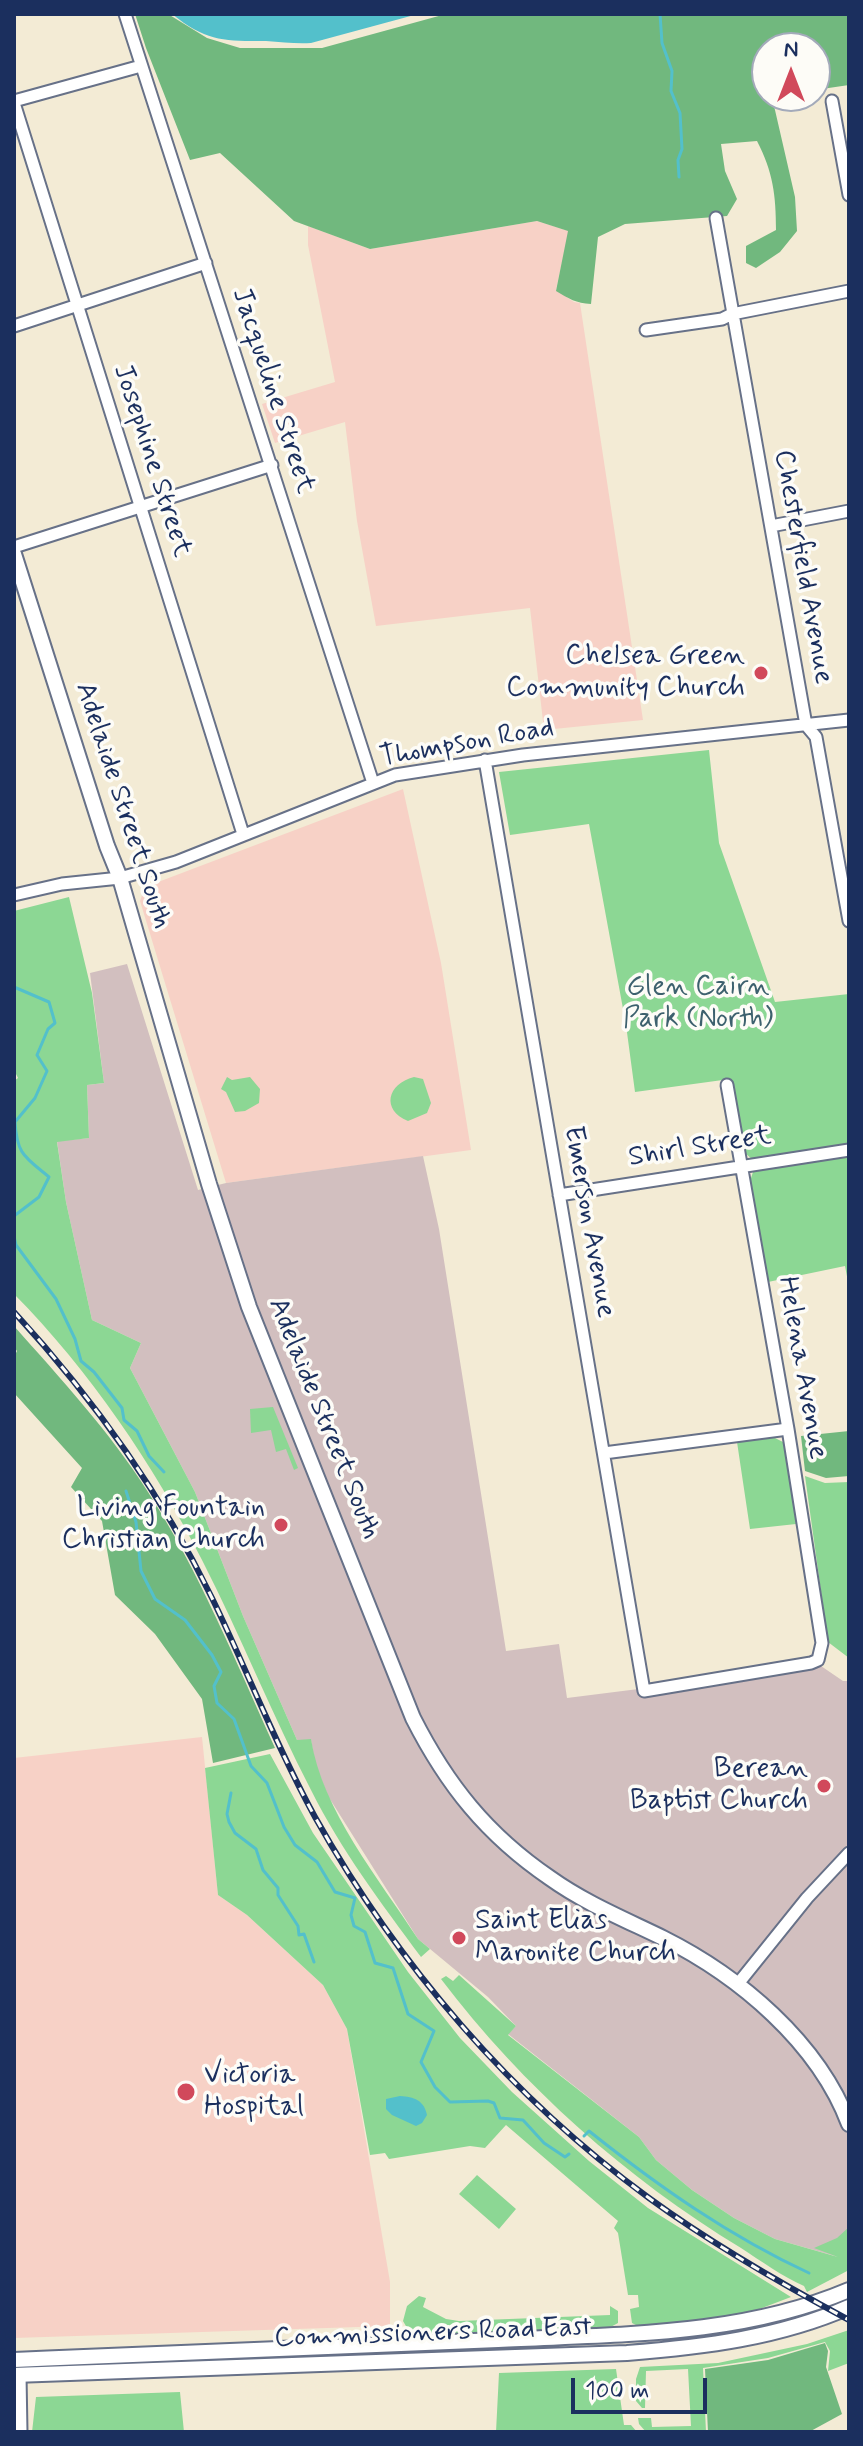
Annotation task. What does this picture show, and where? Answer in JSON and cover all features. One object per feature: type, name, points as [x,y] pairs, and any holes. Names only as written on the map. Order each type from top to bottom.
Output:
[{"type":"main road","name":"Adelaide Street South","points":[[14,554],[107,846],[120,878],[209,1184],[249,1307],[413,1718],[433,1757],[484,1826],[548,1878],[585,1901],[702,1960],[764,2006],[820,2072],[849,2124]]},
{"type":"main road","points":[[843,2293],[849,2281]]},
{"type":"main road","name":"Commissioners Road East","points":[[14,2360],[682,2331],[781,2312],[843,2293]]},
{"type":"main road","name":"Commissioners Road East","points":[[17,2375],[642,2352],[727,2343],[778,2331],[849,2307]]},
{"type":"street","name":"Jacqueline Street","points":[[125,14],[373,783]]},
{"type":"street","points":[[14,102],[141,66]]},
{"type":"street","points":[[832,101],[849,195]]},
{"type":"street","name":"Josephine Street","points":[[14,102],[243,834]]},
{"type":"street","name":"Chesterfield Avenue","points":[[716,218],[806,725],[816,737],[846,887],[849,921]]},
{"type":"street","points":[[14,326],[206,263]]},
{"type":"street","points":[[646,330],[722,319],[732,314],[849,291]]},
{"type":"street","points":[[14,547],[272,465]]},
{"type":"street","points":[[771,526],[849,511]]},
{"type":"street","name":"Thompson Road","points":[[14,895],[62,884],[120,878],[176,862],[395,775],[485,760],[849,720]]},
{"type":"street","name":"Emerson Avenue","points":[[485,760],[644,1691]]},
{"type":"street","name":"Helena Avenue","points":[[644,1691],[811,1663],[818,1660],[822,1643],[727,1085]]},
{"type":"street","name":"Shirl Street","points":[[559,1195],[849,1150]]},
{"type":"street","points":[[604,1453],[788,1429]]},
{"type":"street","points":[[737,1985],[807,1898],[849,1853]]},
{"type":"street","points":[[17,2375],[21,2432]]},
{"type":"shaded area","points":[[537,221],[569,231],[556,290],[580,303],[643,720],[544,730],[530,608],[376,626],[357,521],[345,422],[275,443],[262,404],[335,382],[308,245],[308,226],[370,249]]},
{"type":"shaded area","points":[[403,789],[441,963],[471,1150],[226,1183],[140,901],[145,887]]},
{"type":"shaded area","points":[[127,964],[198,1190],[226,1183],[423,1156],[439,1229],[506,1651],[559,1644],[567,1698],[821,1666],[843,1681],[849,1681],[849,2256],[842,2258],[775,2239],[734,2218],[692,2190],[656,2160],[639,2137],[508,2034],[516,2026],[488,1997],[418,1939],[328,1796],[315,1764],[311,1740],[297,1740],[243,1616],[195,1492],[130,1368],[141,1343],[92,1320],[66,1202],[57,1141],[89,1138],[87,1085],[104,1083],[90,973]]},
{"type":"shaded area","name":"Victoria Hospital","points":[[202,1737],[218,1895],[247,1915],[323,1985],[347,2029],[390,2282],[390,2326],[14,2338],[14,1758]]},
{"type":"green space","points":[[135,14],[168,14],[207,38],[240,48],[322,48],[446,14],[849,14],[849,85],[831,88],[831,32],[751,32],[751,112],[775,112],[795,197],[797,231],[780,252],[756,268],[746,263],[746,246],[776,230],[772,184],[757,141],[721,144],[725,171],[737,199],[727,216],[625,224],[598,237],[591,304],[573,300],[556,291],[568,231],[537,221],[370,249],[294,221],[220,153],[190,160]]},
{"type":"green space","name":"Glen Cairn Park (North)","points":[[709,750],[719,843],[775,1002],[849,994],[849,1144],[753,1160],[745,1153],[730,1079],[635,1092],[626,1025],[589,824],[510,835],[499,772]]},
{"type":"green space","points":[[69,897],[92,993],[104,1083],[87,1085],[89,1138],[57,1142],[66,1202],[92,1320],[141,1343],[130,1368],[195,1492],[243,1616],[297,1740],[311,1739],[317,1766],[339,1818],[418,1939],[430,1949],[421,1957],[335,1834],[283,1733],[216,1589],[163,1489],[94,1387],[14,1294],[14,1081],[18,1078],[14,1070],[14,911]]},
{"type":"green space","points":[[227,1077],[232,1080],[250,1077],[260,1089],[259,1103],[245,1111],[235,1112],[226,1092],[221,1089]]},
{"type":"green space","points":[[414,1077],[423,1079],[431,1103],[427,1113],[408,1121],[394,1110],[391,1098],[398,1085]]},
{"type":"green space","points":[[849,1155],[849,1287],[845,1266],[768,1282],[750,1181],[753,1172]]},
{"type":"green space","points":[[14,1326],[101,1427],[148,1492],[200,1585],[275,1748],[213,1763],[202,1699],[155,1634],[115,1595],[102,1521],[71,1487],[82,1468],[14,1393],[14,1357],[17,1351],[14,1347]]},
{"type":"green space","points":[[273,1407],[298,1468],[294,1470],[286,1449],[276,1452],[271,1430],[251,1433],[250,1409]]},
{"type":"green space","points":[[849,1431],[849,1476],[826,1478],[805,1471],[801,1436]]},
{"type":"green space","points":[[773,1437],[785,1443],[796,1524],[750,1529],[737,1442]]},
{"type":"green space","points":[[805,1476],[825,1483],[849,1482],[849,1658],[828,1642]]},
{"type":"green space","points":[[270,1754],[313,1833],[408,1972],[460,2038],[512,2092],[589,2161],[648,2208],[791,2297],[741,2316],[642,2328],[632,2323],[630,2309],[639,2307],[638,2295],[628,2295],[618,2233],[614,2228],[618,2221],[506,2125],[485,2148],[470,2146],[389,2159],[385,2153],[370,2155],[347,2029],[323,1985],[247,1915],[218,1895],[205,1768]]},
{"type":"green space","points":[[459,1975],[516,2026],[508,2035],[639,2137],[656,2160],[692,2190],[734,2218],[775,2239],[838,2257],[814,2248],[837,2238],[849,2227],[849,2270],[807,2292],[804,2286],[657,2192],[579,2128],[506,2057],[441,1979],[446,1976],[453,1981]]},
{"type":"green space","points":[[477,2175],[516,2209],[499,2229],[459,2194]]},
{"type":"green space","points":[[419,2296],[426,2298],[423,2307],[446,2319],[459,2321],[610,2315],[610,2306],[618,2311],[618,2323],[607,2329],[419,2338],[410,2333],[403,2321],[407,2306]]},
{"type":"green space","points":[[849,2330],[849,2363],[828,2371],[830,2351],[825,2342],[768,2358],[703,2368],[706,2432],[646,2432],[639,2424],[638,2418],[651,2418],[652,2427],[691,2426],[688,2369],[646,2371],[645,2408],[642,2408],[636,2401],[636,2379],[640,2367],[718,2363],[807,2344]]},
{"type":"green space","points":[[825,2343],[828,2351],[826,2367],[842,2414],[809,2432],[708,2432],[705,2369],[768,2360]]},
{"type":"green space","points":[[616,2369],[624,2425],[631,2425],[637,2432],[496,2432],[499,2373]]},
{"type":"green space","points":[[180,2392],[184,2432],[32,2432],[36,2397]]},
{"type":"water","points":[[172,14],[418,14],[311,43],[300,43],[216,38],[196,30]]},
{"type":"water","points":[[400,2096],[414,2098],[421,2103],[427,2115],[422,2123],[416,2126],[386,2109],[386,2099]]},
{"type":"waterway","points":[[660,14],[662,43],[672,71],[671,91],[680,113],[682,149],[678,160],[679,177]]},
{"type":"waterway","points":[[14,987],[49,1002],[55,1023],[48,1029],[37,1055],[47,1071],[35,1098],[15,1122],[20,1149],[49,1177],[39,1197],[14,1216]]},
{"type":"waterway","points":[[14,1236],[16,1245],[56,1299],[75,1339],[81,1361],[94,1372],[122,1408],[124,1420],[137,1431],[149,1456],[164,1472]]},
{"type":"waterway","points":[[126,1491],[136,1522],[141,1571],[155,1599],[185,1620],[212,1655],[221,1672],[214,1686],[217,1703],[234,1719],[251,1766],[267,1783],[284,1827],[295,1845],[317,1862],[335,1892],[355,1898],[351,1915],[354,1926],[365,1932],[375,1963],[393,1968],[408,2014],[434,2031],[421,2062],[435,2087],[450,2102],[494,2103],[500,2118],[523,2120],[544,2143],[565,2157],[569,2154]]},
{"type":"waterway","points":[[231,1793],[227,1814],[229,1822],[235,1833],[256,1849],[263,1870],[278,1888],[278,1895],[298,1926],[299,1935],[304,1934],[314,1962]]},
{"type":"waterway","points":[[584,2136],[589,2131],[695,2209],[779,2259],[809,2273]]},
{"type":"railway","points":[[14,1312],[71,1378],[148,1484],[212,1598],[315,1817],[383,1925],[461,2025],[550,2117],[649,2198],[747,2262],[849,2320]]},
{"type":"place","name":"Chelsea Green Community Church","points":[[761,673]]},
{"type":"place","name":"Living Fountain Christian Church","points":[[281,1525]]},
{"type":"place","name":"Berean Baptist Church","points":[[824,1786]]},
{"type":"place","name":"Saint Elias Maronite Church","points":[[459,1938]]},
{"type":"place","name":"Victoria Hospital","points":[[186,2092]]}]
